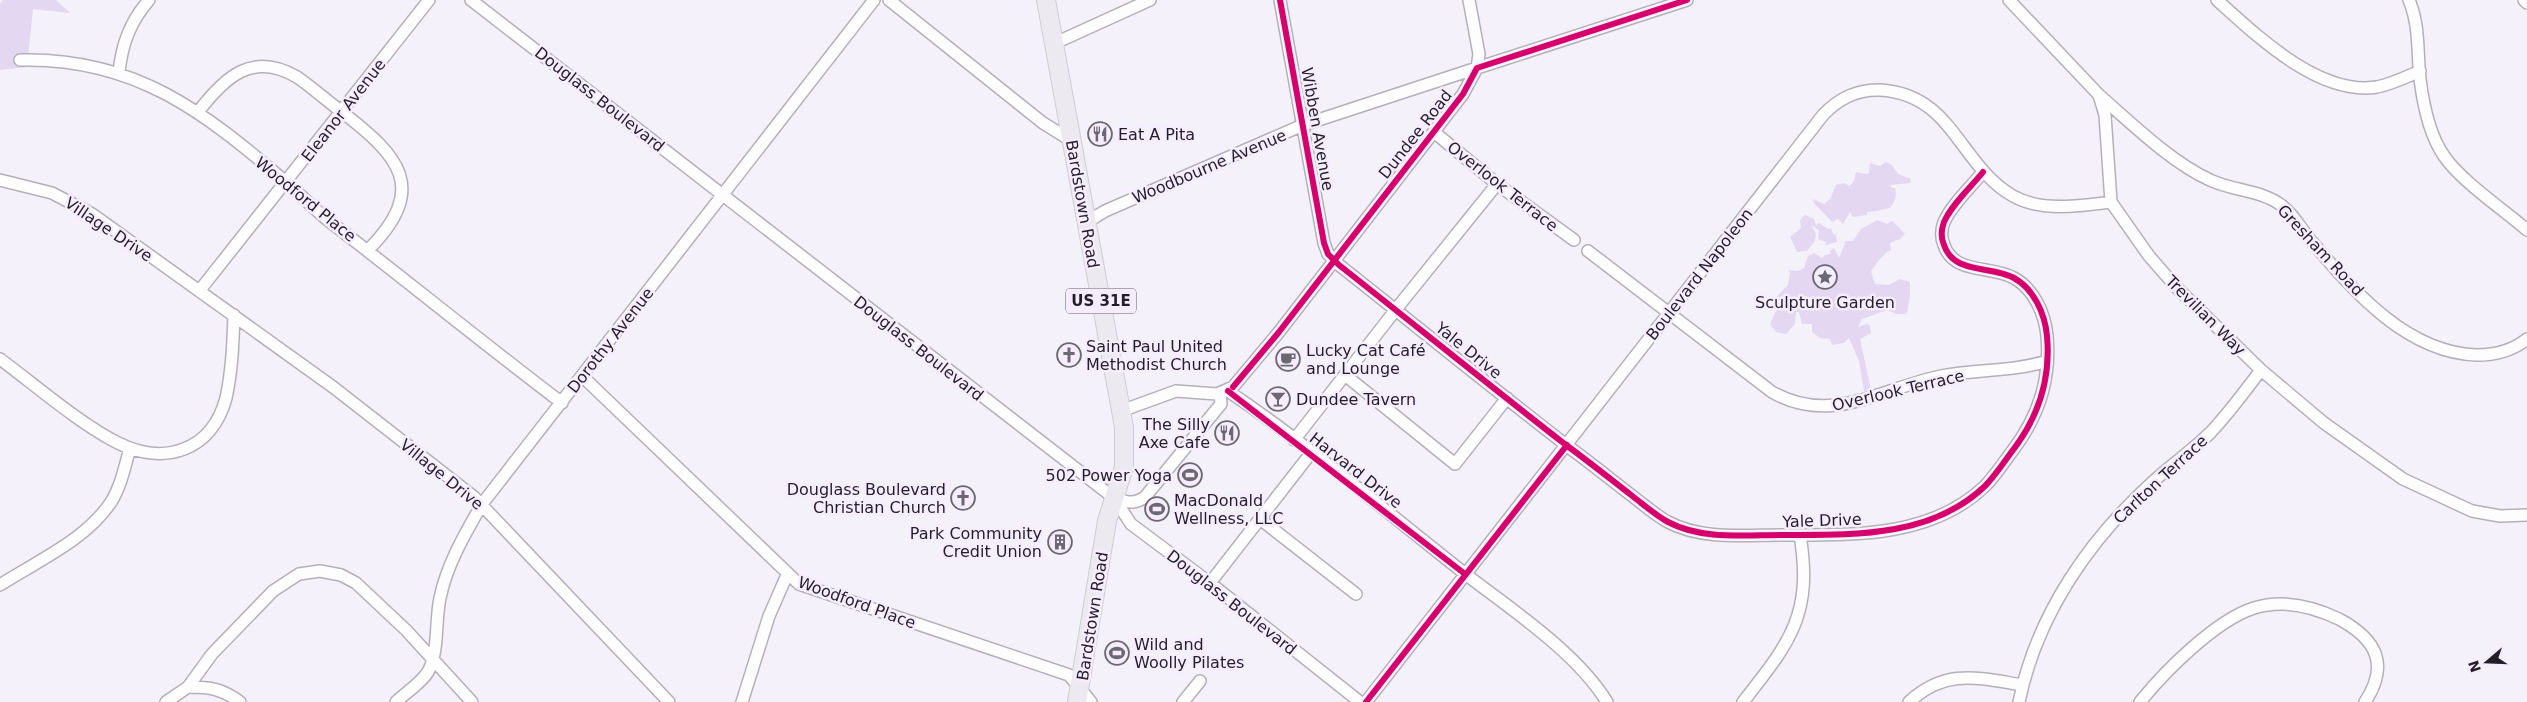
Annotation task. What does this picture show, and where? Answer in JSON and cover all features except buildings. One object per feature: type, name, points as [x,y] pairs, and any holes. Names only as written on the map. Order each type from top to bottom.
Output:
[{"type":"main road","name":"Bardstown Road","points":[[1046,0],[1121,411],[1126,448],[1123,475],[1107,521],[1078,695]]},
{"type":"street","points":[[119,72],[123,43],[138,13],[149,0]]},
{"type":"street","name":"Eleanor Avenue","points":[[200,290],[429,0]]},
{"type":"street","name":"Douglass Boulevard","points":[[471,0],[1114,498],[1131,524],[1210,583],[1360,702]]},
{"type":"street","name":"Dorothy Avenue","points":[[396,702],[428,672],[433,659],[439,599],[446,574],[456,550],[482,504],[874,0]]},
{"type":"street","points":[[889,0],[1043,123],[1072,140]]},
{"type":"street","points":[[1054,44],[1150,0]]},
{"type":"street","name":"Wibben Avenue","points":[[1280,0],[1324,243],[1334,261]]},
{"type":"street","points":[[1469,0],[1479,54],[1477,68],[1687,0]]},
{"type":"street","points":[[2009,0],[2099,94],[2105,115],[2111,202]]},
{"type":"street","points":[[2217,0],[2286,57],[2318,76],[2340,84],[2376,87],[2420,71]]},
{"type":"street","points":[[2409,0],[2418,33],[2420,71],[2428,116],[2442,154],[2460,173],[2527,230]]},
{"type":"street","name":"Woodford Place","points":[[20,60],[76,62],[119,72],[157,87],[198,112],[286,182],[328,220],[368,249],[562,403]]},
{"type":"street","points":[[198,112],[219,86],[230,77],[251,68],[266,66],[288,72],[297,77],[342,112],[386,149],[394,159],[401,176],[402,192],[394,218],[384,234],[368,249]]},
{"type":"street","name":"Woodbourne Avenue","points":[[1086,222],[1105,211],[1303,125],[1477,68]]},
{"type":"street","name":"Dundee Road","points":[[1114,498],[1130,503],[1138,502],[1145,497],[1221,404],[1227,391],[1334,261],[1434,132],[1463,94],[1477,68]]},
{"type":"street","name":"Boulevard Napoleon","points":[[1366,702],[1823,115],[1846,97],[1877,90],[1895,92],[1918,99],[1930,106],[1945,120],[1983,172],[2015,197],[2036,204],[2069,206],[2111,202]]},
{"type":"street","name":"Gresham Road","points":[[2099,94],[2145,135],[2195,172],[2225,186],[2269,198],[2284,206],[2314,244],[2351,284],[2368,301],[2411,336],[2447,351],[2476,355],[2507,351],[2527,340]]},
{"type":"street","name":"Overlook Terrace","points":[[1434,132],[1497,184],[1574,240]]},
{"type":"street","name":"Yale Drive","points":[[1334,261],[1664,521],[1686,530],[1724,535],[1861,534],[1914,526],[1945,514],[1970,498],[1987,484],[2027,431],[2041,400],[2046,382],[2047,361],[2044,320],[2028,289],[2006,274],[1960,264],[1944,246],[1942,229],[1946,218],[1983,172]]},
{"type":"street","name":"Village Drive","points":[[0,180],[36,188],[68,200],[92,214],[123,238],[200,290],[332,387],[482,504],[492,517],[669,702]]},
{"type":"street","points":[[1294,440],[1497,184]]},
{"type":"street","name":"Trevilian Way","points":[[2111,202],[2149,256],[2176,287],[2261,370],[2324,424],[2403,480],[2472,511],[2500,516],[2527,515]]},
{"type":"street","name":"Overlook Terrace","points":[[1588,251],[1772,392],[1790,401],[1813,407],[1852,402],[1941,376],[2008,370],[2047,361]]},
{"type":"street","points":[[0,359],[85,422],[118,443],[130,448],[160,454],[177,452],[194,445],[210,430],[226,399],[233,351],[234,315]]},
{"type":"street","name":"Carlton Terrace","points":[[2019,702],[2023,685],[2049,614],[2067,582],[2092,547],[2138,497],[2212,431],[2261,370]]},
{"type":"street","points":[[1345,375],[1455,464],[1507,398]]},
{"type":"street","name":"Woodford Place","points":[[582,376],[798,584],[1069,675],[1078,695],[1091,702]]},
{"type":"street","points":[[1121,411],[1176,391],[1227,391]]},
{"type":"street","name":"Harvard Drive","points":[[1227,391],[1311,453],[1578,664],[1594,681],[1607,702]]},
{"type":"street","points":[[0,585],[73,540],[101,516],[119,486],[130,448]]},
{"type":"street","points":[[1210,583],[1311,453]]},
{"type":"street","points":[[1260,519],[1356,594]]},
{"type":"street","points":[[1743,702],[1785,648],[1798,620],[1804,582],[1800,535]]},
{"type":"street","points":[[166,702],[188,687],[212,654],[272,591],[290,579],[310,571],[329,571],[356,583],[433,659],[472,702]]},
{"type":"street","points":[[742,702],[769,616],[787,575]]},
{"type":"street","points":[[2140,702],[2190,651],[2232,619],[2253,608],[2276,604],[2298,605],[2328,614],[2356,629],[2370,642],[2377,657],[2378,674],[2365,702]]},
{"type":"street","points":[[1909,702],[1921,691],[1938,682],[1953,678],[1969,676],[2023,685]]},
{"type":"street","points":[[1183,702],[1200,681]]},
{"type":"street","points":[[188,687],[210,687],[230,694],[240,702]]},
{"type":"shaded area","points":[[3,0],[56,0],[70,13],[33,9],[27,67],[0,70],[0,4]]},
{"type":"shaded area","points":[[1886,162],[1892,165],[1898,174],[1911,179],[1910,183],[1890,185],[1892,188],[1895,188],[1896,194],[1890,208],[1867,212],[1867,215],[1853,217],[1850,212],[1843,224],[1838,219],[1832,222],[1814,203],[1813,199],[1824,204],[1830,199],[1836,185],[1844,183],[1850,186],[1854,181],[1856,172],[1869,173],[1870,163],[1880,166]]},
{"type":"shaded area","points":[[1805,215],[1814,219],[1816,225],[1819,223],[1828,229],[1831,228],[1833,234],[1836,235],[1837,242],[1825,245],[1826,242],[1818,239],[1819,230],[1811,225],[1816,234],[1815,241],[1807,251],[1797,252],[1790,237],[1801,228],[1800,220]]},
{"type":"shaded area","points":[[1877,220],[1887,224],[1892,221],[1905,234],[1900,239],[1890,243],[1891,250],[1882,256],[1871,271],[1875,284],[1889,285],[1900,279],[1910,282],[1910,298],[1906,314],[1896,314],[1887,310],[1862,319],[1858,327],[1867,324],[1870,326],[1871,333],[1860,339],[1871,390],[1864,391],[1859,361],[1849,338],[1844,343],[1832,345],[1830,339],[1820,338],[1812,332],[1812,324],[1802,324],[1799,312],[1796,312],[1795,324],[1786,334],[1776,332],[1770,324],[1777,309],[1774,299],[1788,285],[1790,273],[1788,270],[1798,271],[1804,268],[1808,256],[1814,253],[1822,258],[1825,255],[1831,254],[1830,251],[1834,248],[1839,258],[1846,241],[1853,241],[1861,229]]},
{"type":"cycle path","points":[[1280,0],[1324,243],[1328,254],[1339,265],[1481,378],[1654,513],[1668,522],[1695,532],[1738,536],[1836,535],[1890,530],[1940,516],[1964,503],[1992,478],[2030,424],[2045,382],[2048,352],[2044,319],[2033,295],[2021,283],[2005,274],[1974,268],[1956,261],[1949,254],[1943,242],[1942,228],[1947,215],[1983,172]]},
{"type":"cycle path","points":[[1233,387],[1279,332],[1463,94],[1477,68],[1687,0]]},
{"type":"cycle path","points":[[1228,391],[1465,574]]},
{"type":"cycle path","points":[[1366,702],[1567,445]]},
{"type":"place","name":"Eat A Pita","points":[[1100,134]]},
{"type":"place","name":"Sculpture Garden","points":[[1825,277]]},
{"type":"place","name":"Saint Paul United Methodist Church","points":[[1069,355]]},
{"type":"place","name":"Lucky Cat Café and Lounge","points":[[1288,359]]},
{"type":"place","name":"Dundee Tavern","points":[[1278,399]]},
{"type":"place","name":"The Silly Axe Cafe","points":[[1227,433]]},
{"type":"place","name":"502 Power Yoga","points":[[1190,475]]},
{"type":"place","name":"Douglass Boulevard Christian Church","points":[[963,498]]},
{"type":"place","name":"MacDonald Wellness, LLC","points":[[1157,509]]},
{"type":"place","name":"Park Community Credit Union","points":[[1060,542]]},
{"type":"place","name":"Wild and Woolly Pilates","points":[[1117,653]]}]
